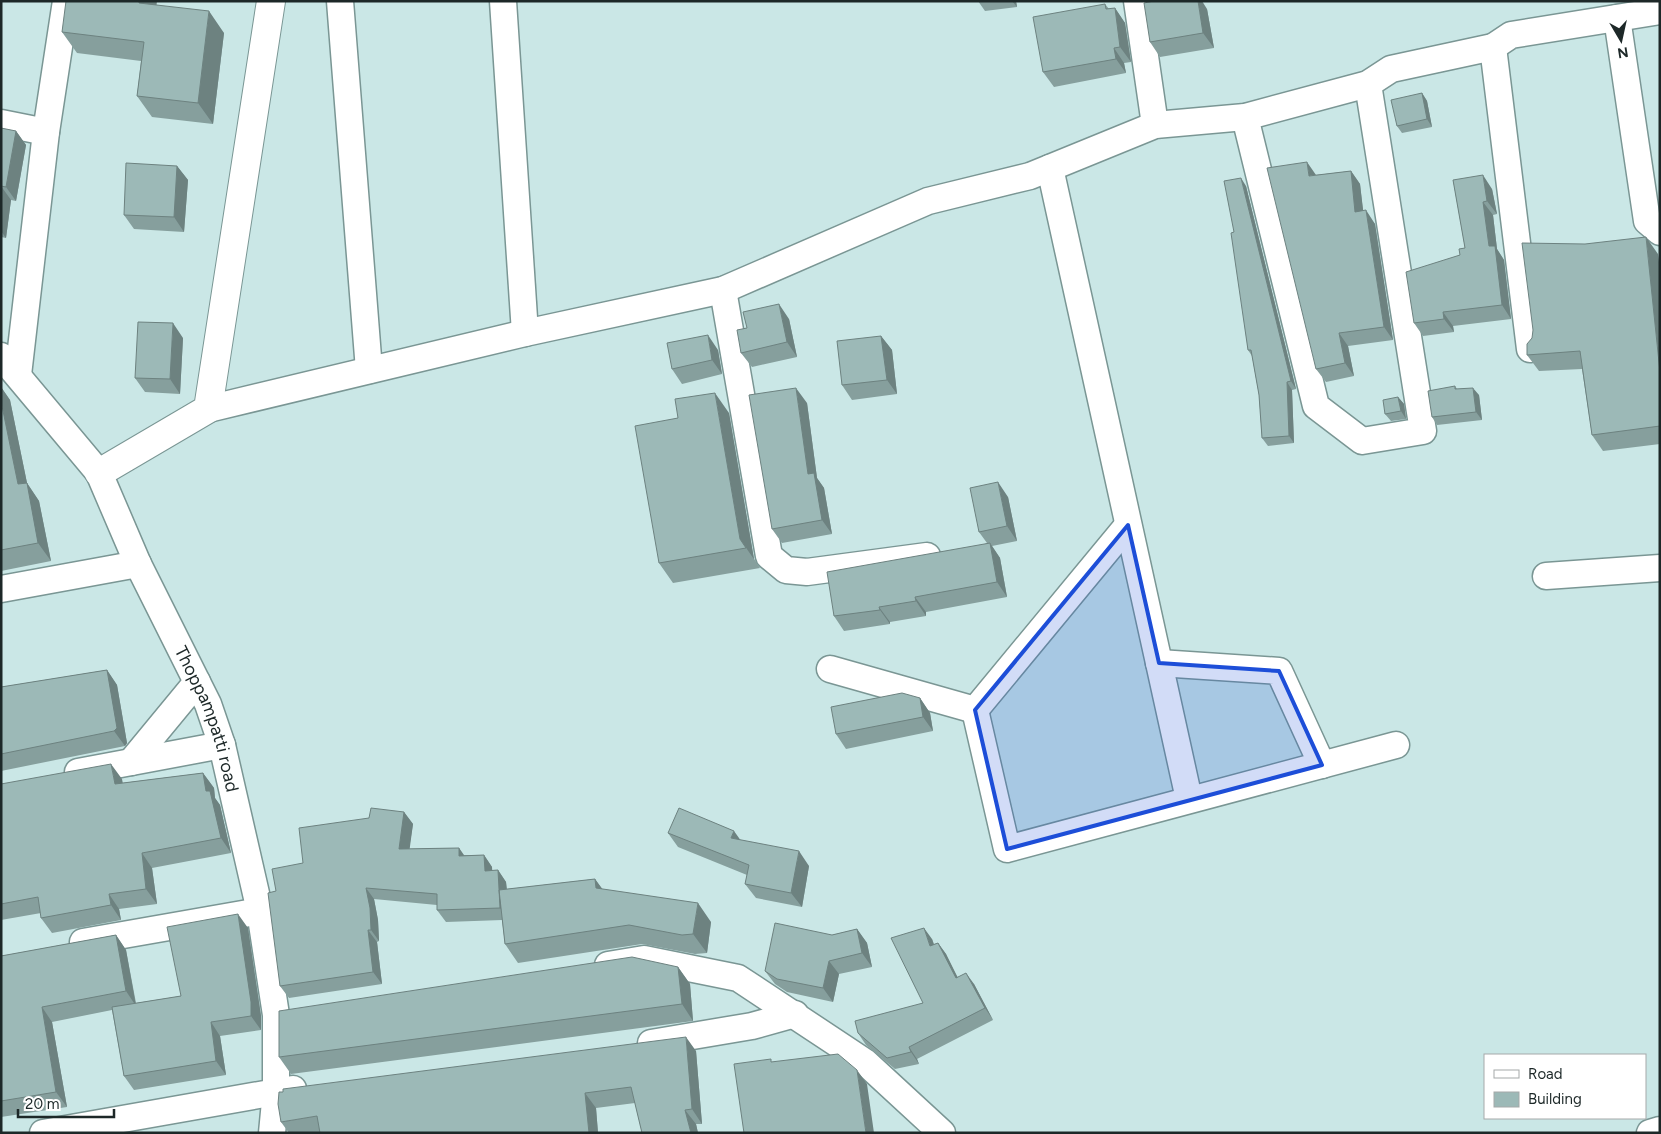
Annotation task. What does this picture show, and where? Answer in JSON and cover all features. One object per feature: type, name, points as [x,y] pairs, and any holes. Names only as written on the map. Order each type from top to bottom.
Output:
[{"type":"street","points":[[10,365],[66,1]]},
{"type":"street","points":[[208,409],[271,1]]},
{"type":"street","points":[[340,1],[369,370]]},
{"type":"street","points":[[503,1],[525,333]]},
{"type":"street","points":[[1137,1],[1155,125]]},
{"type":"street","points":[[99,473],[208,409],[525,333],[723,290],[928,201],[1030,176],[1155,125],[1245,117],[1368,84],[1392,69],[1493,47],[1511,35],[1660,11]]},
{"type":"street","points":[[1617,18],[1647,221],[1660,232]]},
{"type":"street","points":[[1493,47],[1530,349]]},
{"type":"street","points":[[1245,117],[1316,406],[1362,441],[1423,431],[1368,84]]},
{"type":"street","points":[[1,123],[46,132]]},
{"type":"street","points":[[1050,168],[1189,799]]},
{"type":"street","points":[[723,290],[769,556],[786,570],[807,572],[950,553]]},
{"type":"street","name":"Thoppampatti road","points":[[10,365],[99,473],[138,564],[208,704],[222,745],[286,1014],[272,1133]]},
{"type":"street","points":[[975,710],[1128,525]]},
{"type":"street","points":[[1,589],[138,564]]},
{"type":"street","points":[[1546,576],[1660,568]]},
{"type":"street","points":[[1159,663],[1280,672],[1322,765]]},
{"type":"street","points":[[830,669],[975,710]]},
{"type":"street","points":[[131,762],[197,682]]},
{"type":"street","points":[[975,710],[1007,850],[1189,799],[1396,746]]},
{"type":"street","points":[[57,776],[222,745]]},
{"type":"street","points":[[59,947],[260,911]]},
{"type":"street","points":[[586,968],[644,959],[738,978],[865,1062],[942,1133]]},
{"type":"street","points":[[630,1045],[752,1026],[795,1014]]},
{"type":"street","points":[[44,1133],[316,1086]]},
{"type":"street","points":[[1650,1133],[1660,1130]]},
{"type":"highlighted area","points":[[1128,525],[1159,663],[1279,671],[1322,765],[1007,849],[975,710]]},
{"type":"building","points":[[66,1],[139,1],[139,3],[209,11],[198,103],[137,96],[144,42],[62,32]]},
{"type":"building","points":[[1154,1],[1198,1],[1203,33],[1150,42],[1144,3]]},
{"type":"building","points":[[1105,4],[1106,9],[1115,8],[1120,47],[1114,48],[1116,59],[1043,72],[1033,17]]},
{"type":"building","points":[[1422,93],[1427,119],[1397,126],[1391,100]]},
{"type":"building","points":[[1,128],[16,131],[6,187],[1,186]]},
{"type":"building","points":[[1307,162],[1309,176],[1351,171],[1355,212],[1366,210],[1384,327],[1339,333],[1345,363],[1316,369],[1267,168]]},
{"type":"building","points":[[126,163],[177,166],[174,217],[124,215]]},
{"type":"building","points":[[1483,175],[1487,201],[1483,202],[1489,246],[1495,246],[1502,305],[1443,312],[1444,319],[1414,323],[1406,272],[1460,255],[1459,249],[1465,248],[1453,180]]},
{"type":"building","points":[[1241,178],[1291,381],[1287,382],[1289,436],[1262,438],[1259,395],[1251,350],[1248,350],[1231,233],[1234,232],[1224,181]]},
{"type":"building","points":[[1646,237],[1660,372],[1660,426],[1592,435],[1580,351],[1527,355],[1527,344],[1532,338],[1533,330],[1522,243],[1585,244]]},
{"type":"building","points":[[779,304],[787,342],[741,353],[737,330],[747,328],[743,312]]},
{"type":"building","points":[[138,322],[173,323],[170,379],[135,378]]},
{"type":"building","points":[[708,335],[712,360],[672,369],[667,343]]},
{"type":"building","points":[[881,336],[887,380],[842,385],[837,341]]},
{"type":"building","points":[[1455,386],[1455,389],[1473,388],[1476,412],[1432,417],[1428,391]]},
{"type":"building","points":[[796,388],[808,474],[814,473],[822,520],[772,529],[749,395]]},
{"type":"building","points":[[715,393],[740,539],[746,548],[659,563],[635,426],[678,418],[675,399]]},
{"type":"building","points":[[1398,397],[1401,411],[1385,414],[1383,400]]},
{"type":"building","points":[[1,401],[18,484],[27,483],[38,543],[1,550]]},
{"type":"building","points":[[998,482],[1007,526],[979,532],[970,488]]},
{"type":"building","points":[[990,543],[997,582],[915,597],[916,601],[879,607],[880,610],[834,616],[827,572]]},
{"type":"building","points":[[107,670],[117,728],[114,731],[1,754],[1,687]]},
{"type":"building","points":[[902,693],[920,698],[923,717],[836,734],[831,707]]},
{"type":"building","points":[[111,764],[115,784],[203,773],[206,791],[210,791],[221,838],[142,853],[146,889],[109,894],[111,905],[41,918],[38,897],[1,904],[1,784]]},
{"type":"building","points":[[371,808],[404,812],[399,849],[459,848],[459,856],[484,855],[485,871],[498,870],[500,908],[437,910],[437,894],[366,888],[370,908],[371,930],[368,930],[373,972],[280,986],[268,893],[276,891],[272,869],[303,863],[299,828],[369,818]]},
{"type":"building","points":[[679,808],[734,831],[731,838],[799,851],[791,893],[745,884],[749,865],[668,833]]},
{"type":"building","points":[[595,879],[596,888],[698,903],[693,934],[682,935],[629,925],[505,944],[499,890]]},
{"type":"building","points":[[238,914],[251,1002],[251,1016],[211,1022],[216,1061],[124,1076],[112,1007],[181,996],[167,927]]},
{"type":"building","points":[[775,923],[832,935],[857,929],[862,953],[829,961],[823,988],[777,979],[765,971]]},
{"type":"building","points":[[924,928],[930,946],[938,943],[956,978],[966,973],[985,1008],[909,1047],[911,1052],[887,1058],[858,1033],[855,1021],[923,1003],[891,938]]},
{"type":"building","points":[[116,935],[126,991],[42,1007],[56,1092],[1,1101],[1,956]]},
{"type":"building","points":[[632,957],[678,967],[682,1004],[279,1057],[279,1011]]},
{"type":"building","points":[[686,1037],[692,1109],[685,1110],[691,1133],[642,1133],[631,1087],[585,1093],[589,1133],[320,1133],[317,1116],[281,1122],[278,1104],[279,1092],[283,1092],[283,1089]]},
{"type":"building","points":[[838,1054],[857,1070],[866,1133],[744,1133],[734,1064],[771,1059],[771,1062]]}]
